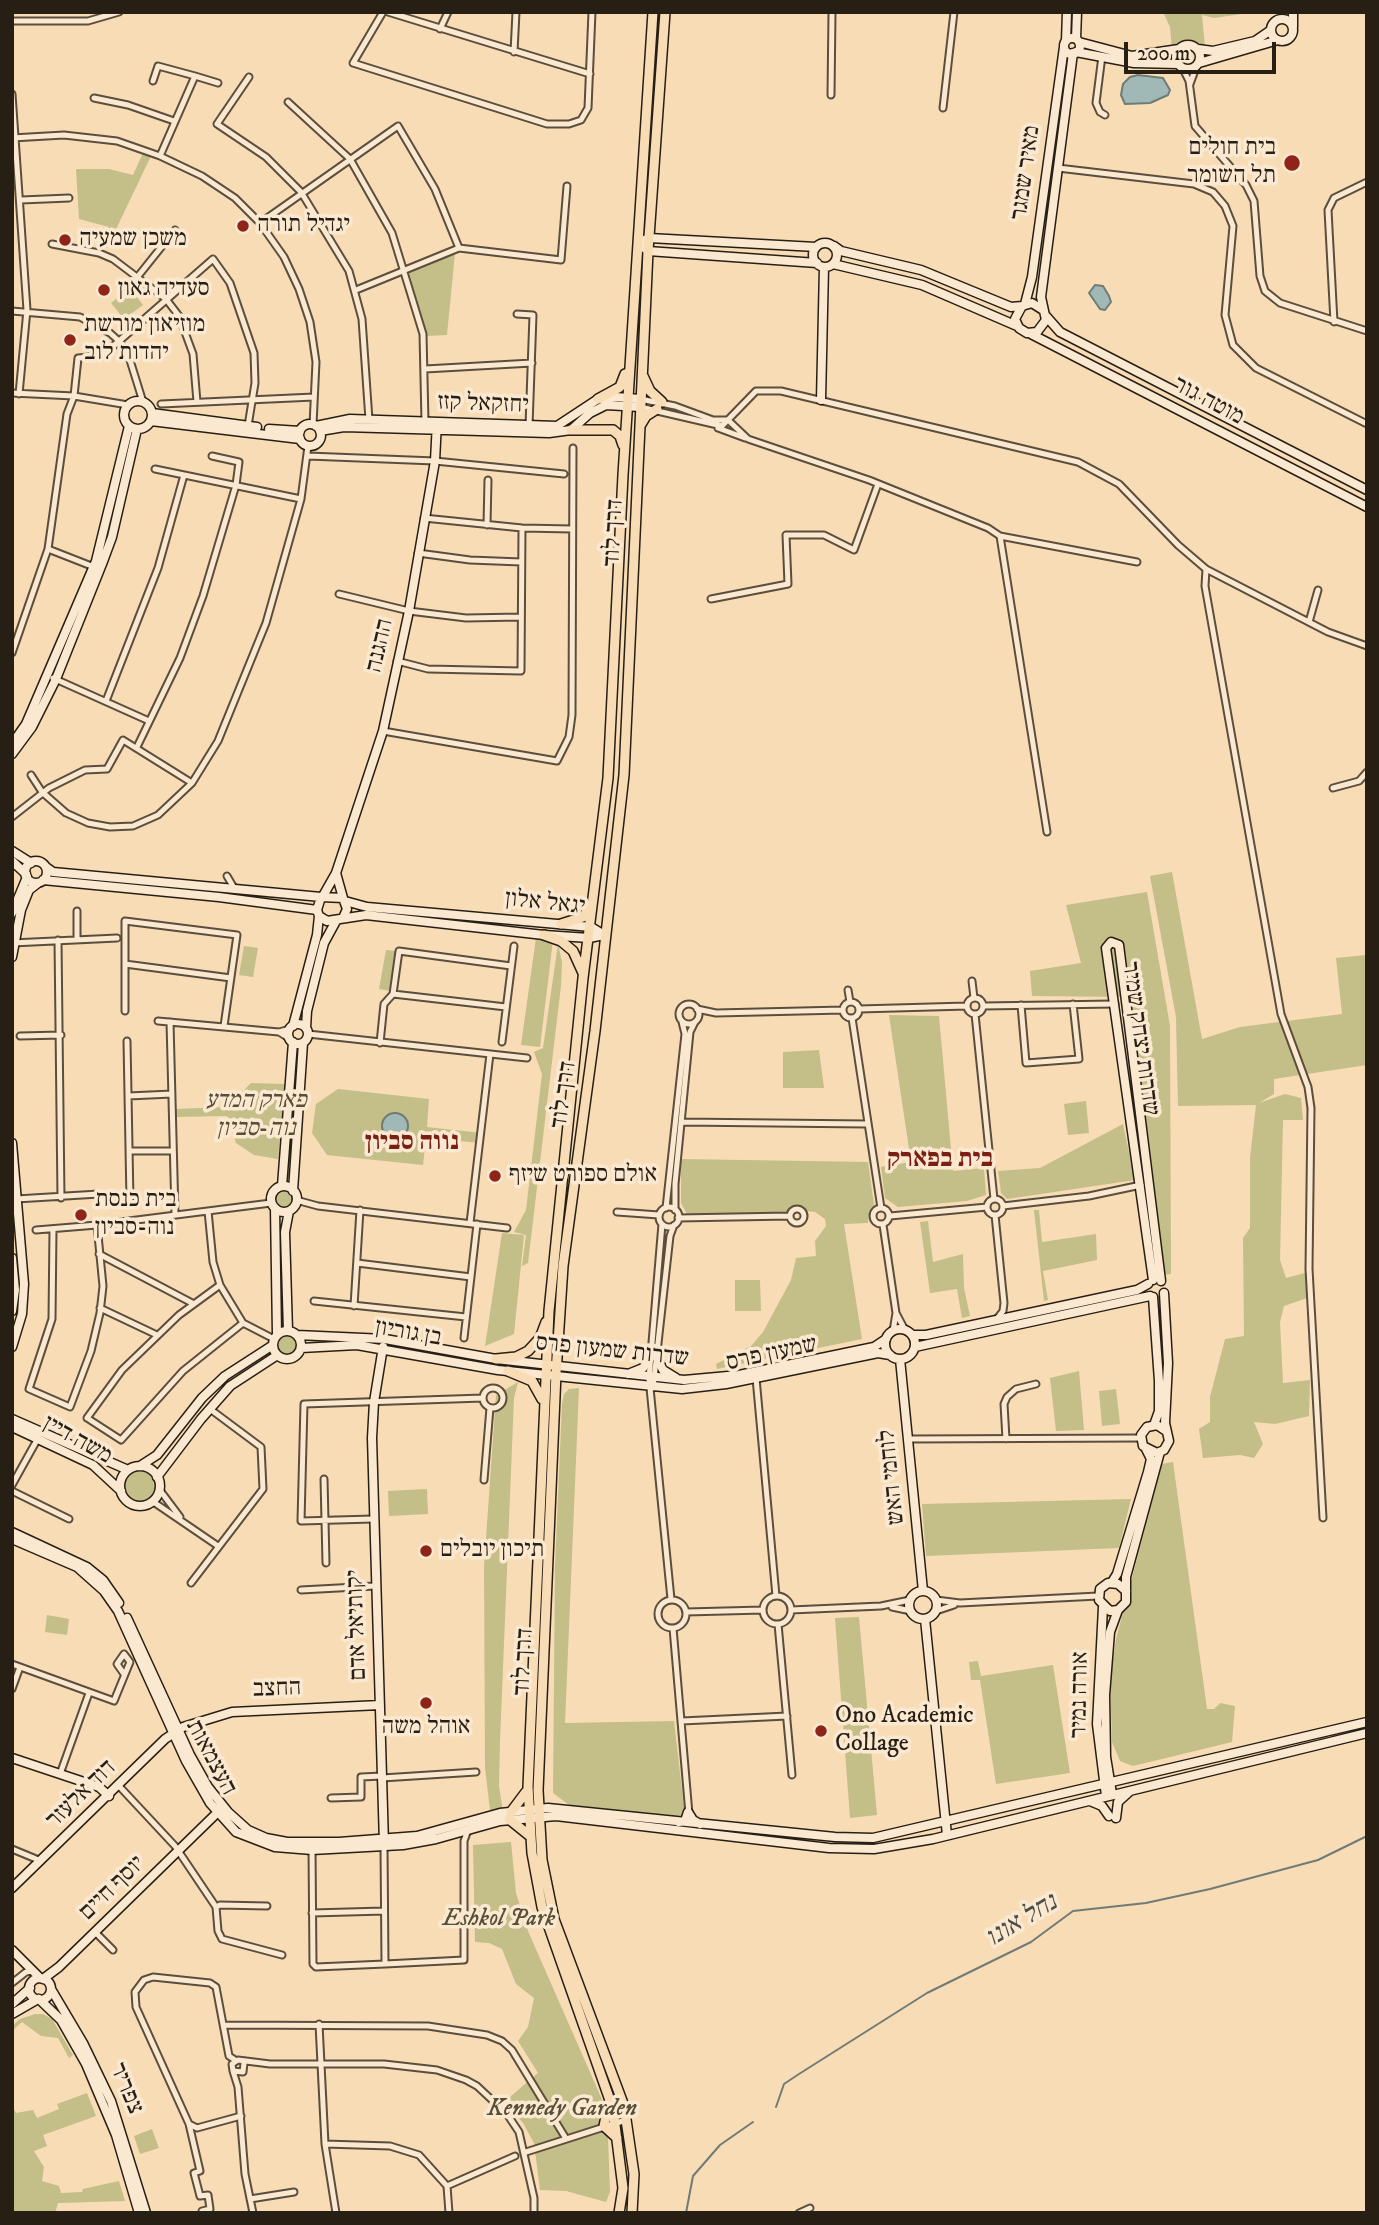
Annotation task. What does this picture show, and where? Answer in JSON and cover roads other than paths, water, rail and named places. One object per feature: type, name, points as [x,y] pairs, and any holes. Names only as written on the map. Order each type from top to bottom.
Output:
[{"type":"main road","name":"דרך לוד","points":[[620,2213],[623,2188],[619,2143],[609,2093],[542,1907],[530,1836],[534,1813],[551,1369],[549,1311],[583,978],[608,778],[624,461],[653,12]]},
{"type":"main road","name":"דרך לוד","points":[[632,2213],[634,2182],[627,2120],[614,2072],[592,2022],[554,1919],[528,1787],[544,1412],[595,1031],[624,775],[648,251],[665,12]]},
{"type":"main road","points":[[598,400],[623,383],[636,268]]},
{"type":"main road","points":[[639,428],[646,416],[660,406],[642,374]]},
{"type":"main road","points":[[571,430],[604,429],[617,432],[623,444],[624,461]]},
{"type":"main road","points":[[561,924],[583,917],[595,894]]},
{"type":"main road","points":[[544,935],[561,940],[573,951],[583,978]]},
{"type":"main road","points":[[496,1359],[516,1357],[531,1349],[543,1331],[549,1311]]},
{"type":"main road","points":[[508,1371],[524,1376],[536,1385],[544,1412]]},
{"type":"main road","points":[[528,1787],[522,1801],[510,1815],[530,1836]]},
{"type":"main road","points":[[609,2093],[604,2126],[614,2133],[619,2143]]},
{"type":"street","points":[[12,21],[89,21],[119,12]]},
{"type":"street","points":[[590,74],[385,12],[353,64],[547,124],[569,124],[581,120],[588,108],[590,74],[592,12]]},
{"type":"street","points":[[440,29],[448,12]]},
{"type":"street","points":[[514,52],[516,12]]},
{"type":"street","points":[[831,95],[832,12]]},
{"type":"street","points":[[943,108],[954,12]]},
{"type":"street","name":"מאיר שמגר","points":[[1023,305],[1031,286],[1068,12]]},
{"type":"street","points":[[1077,12],[1077,41]]},
{"type":"street","points":[[1065,44],[1077,41],[1132,56],[1179,49],[1188,44],[1209,51],[1260,40],[1275,22],[1292,12]]},
{"type":"street","points":[[1065,44],[1074,53],[1134,63],[1180,65],[1188,69],[1290,38],[1293,27],[1292,12]]},
{"type":"street","points":[[1282,19],[1293,27]]},
{"type":"street","points":[[1271,30],[1278,40]]},
{"type":"street","name":"מאיר שמגר","points":[[1044,312],[1041,297],[1077,41]]},
{"type":"street","points":[[1179,49],[1180,65],[1190,87],[1195,126],[1252,194],[1265,291],[1280,303],[1367,331]]},
{"type":"street","points":[[1190,87],[1198,64],[1198,49]]},
{"type":"street","points":[[1102,56],[1096,103],[1100,112],[1105,115]]},
{"type":"street","points":[[153,81],[161,57]]},
{"type":"street","points":[[158,66],[218,83]]},
{"type":"street","points":[[160,156],[195,76]]},
{"type":"street","points":[[249,77],[217,124],[266,157],[301,192],[349,271],[362,318],[369,420]]},
{"type":"street","points":[[12,94],[27,310],[16,394],[74,396],[128,405],[143,401]]},
{"type":"street","points":[[94,98],[128,104],[174,121]]},
{"type":"street","points":[[288,102],[351,159],[391,233],[405,269],[423,334],[425,422]]},
{"type":"street","points":[[260,223],[398,126],[435,189],[459,248]]},
{"type":"street","points":[[13,138],[64,135],[117,141],[160,156],[202,176],[235,198],[260,223],[284,257],[310,322],[316,362],[314,397],[318,442],[308,446]]},
{"type":"street","points":[[1058,168],[1194,184],[1213,192],[1225,206],[1233,226],[1225,315],[1233,345],[1256,368],[1367,424]]},
{"type":"street","points":[[1334,322],[1328,210],[1334,198],[1367,182]]},
{"type":"street","points":[[356,290],[459,248],[561,260],[567,186]]},
{"type":"street","points":[[21,200],[69,198]]},
{"type":"street","points":[[139,275],[175,230]]},
{"type":"street","points":[[649,238],[816,247],[825,243],[841,251],[921,270],[1011,307],[1035,304],[1044,312],[1041,329],[1031,334],[922,285],[833,264],[648,251],[638,243],[649,238]]},
{"type":"street","points":[[52,244],[99,253],[139,275],[166,299],[179,316],[193,354],[197,402]]},
{"type":"street","points":[[833,264],[837,255],[834,246]]},
{"type":"street","points":[[816,247],[813,256],[820,265],[821,400]]},
{"type":"street","points":[[12,653],[48,549],[78,358],[102,356],[213,259],[230,283],[254,353],[253,401],[248,426]]},
{"type":"street","points":[[1017,326],[1016,313],[1023,305]]},
{"type":"street","points":[[12,311],[27,310],[80,317],[120,342],[129,357],[151,417]]},
{"type":"street","name":"מוטה גור","points":[[1044,312],[1060,332],[1367,490]]},
{"type":"street","points":[[517,314],[533,315],[529,429]]},
{"type":"street","name":"מוטה גור","points":[[1031,334],[1367,507]]},
{"type":"street","points":[[425,369],[531,363]]},
{"type":"street","points":[[715,427],[727,424],[756,391],[781,391],[1044,452],[1096,469],[1129,493],[1178,545],[1206,569],[1309,622],[1367,646]]},
{"type":"street","points":[[162,404],[314,397]]},
{"type":"street","name":"יחזקאל קזז","points":[[529,429],[557,426],[598,400],[640,403]]},
{"type":"street","name":"יחזקאל קזז","points":[[316,427],[437,426],[571,430],[597,408],[628,402]]},
{"type":"street","points":[[640,403],[713,420],[728,420],[748,439]]},
{"type":"street","points":[[128,405],[124,416],[133,427]]},
{"type":"street","points":[[660,406],[878,484],[1000,536],[1137,562]]},
{"type":"street","points":[[151,417],[300,435]]},
{"type":"street","points":[[12,754],[32,727],[94,567],[133,427],[151,417],[248,426],[300,435],[308,446],[301,499],[266,623],[218,741],[192,783],[158,815],[133,826],[110,827],[88,823],[66,813],[42,792],[31,775]]},
{"type":"street","name":"יחזקאל קזז","points":[[316,427],[334,421],[369,420],[425,422],[437,426]]},
{"type":"street","points":[[300,435],[304,426],[316,427]]},
{"type":"street","name":"ההגנה","points":[[294,1036],[317,935],[322,897],[336,873],[383,731],[409,611],[435,461],[437,426]]},
{"type":"street","points":[[12,744],[52,677],[112,537],[133,427]]},
{"type":"street","points":[[383,731],[557,761],[569,737],[572,715],[573,447]]},
{"type":"street","points":[[137,747],[180,658],[203,596],[236,485],[239,463],[212,456]]},
{"type":"street","points":[[308,456],[435,461],[564,474]]},
{"type":"street","points":[[155,469],[301,499]]},
{"type":"street","points":[[106,701],[158,568],[184,475]]},
{"type":"street","points":[[487,525],[488,480]]},
{"type":"street","points":[[711,599],[788,584],[786,535],[824,535],[854,550],[878,484]]},
{"type":"street","points":[[424,518],[522,528],[572,529]]},
{"type":"street","points":[[397,661],[428,669],[522,671],[522,528]]},
{"type":"street","points":[[1000,536],[1047,832]]},
{"type":"street","points":[[48,549],[94,567]]},
{"type":"street","points":[[418,553],[470,560],[521,562]]},
{"type":"street","points":[[1206,569],[1205,586],[1281,1014],[1308,1087],[1311,1108],[1308,1269],[1323,1518]]},
{"type":"street","points":[[1309,622],[1318,590]]},
{"type":"street","points":[[339,594],[409,611],[466,618],[520,617]]},
{"type":"street","points":[[52,677],[149,721]]},
{"type":"street","points":[[12,817],[42,792],[85,770],[107,769],[123,740],[192,783]]},
{"type":"street","points":[[1333,788],[1359,781],[1367,772]]},
{"type":"street","points":[[12,851],[31,863],[38,862],[54,872],[322,897]]},
{"type":"street","points":[[12,861],[26,876],[40,881]]},
{"type":"street","points":[[12,913],[31,863]]},
{"type":"street","points":[[40,881],[46,867]]},
{"type":"street","points":[[307,1031],[307,1011],[324,943],[347,909],[336,873]]},
{"type":"street","points":[[215,888],[227,876],[236,890]]},
{"type":"street","points":[[12,957],[24,901],[32,887],[40,881],[53,879],[318,913]]},
{"type":"street","name":"יגאל אלון","points":[[322,897],[367,907],[590,927],[604,934]]},
{"type":"street","points":[[77,911],[77,939]]},
{"type":"street","name":"יגאל אלון","points":[[318,913],[340,920],[366,915],[544,935],[589,938],[604,934]]},
{"type":"street","points":[[125,1011],[125,921],[237,934],[224,1026]]},
{"type":"street","points":[[13,943],[117,938]]},
{"type":"street","points":[[58,940],[61,1198]]},
{"type":"street","name":"שדרות יצחק שמיר","points":[[1114,942],[1119,945],[1124,979],[1154,1282],[1106,948],[1114,942]]},
{"type":"street","points":[[502,1042],[514,946]]},
{"type":"street","points":[[380,1043],[384,1004],[393,994],[399,951],[511,966]]},
{"type":"street","points":[[125,964],[231,978]]},
{"type":"street","points":[[859,1009],[967,1006],[974,998],[972,981]]},
{"type":"street","points":[[617,1212],[659,1215],[666,1208],[685,1034],[679,1014],[683,1006],[690,1004],[697,1009],[716,1013],[843,1010],[850,1002],[848,989]]},
{"type":"street","points":[[393,994],[506,1007]]},
{"type":"street","points":[[974,998],[980,999],[983,1006]]},
{"type":"street","points":[[850,1002],[855,1002],[859,1009]]},
{"type":"street","points":[[1021,1005],[1026,1063],[1079,1059],[1073,1004]]},
{"type":"street","points":[[975,1014],[983,1006],[1115,1004]]},
{"type":"street","points":[[967,1006],[969,1012],[975,1014]]},
{"type":"street","points":[[622,1375],[643,1368],[655,1357],[670,1236],[678,1217],[674,1190],[690,1032],[696,1021],[697,1009]]},
{"type":"street","points":[[859,1009],[852,1018],[867,1124],[881,1208],[890,1216]]},
{"type":"street","points":[[843,1010],[846,1016],[852,1018]]},
{"type":"street","points":[[682,1022],[696,1021],[716,1013]]},
{"type":"street","points":[[975,1014],[993,1199],[987,1207]]},
{"type":"street","points":[[158,1021],[279,1032],[294,1036],[307,1031],[380,1043],[527,1058]]},
{"type":"street","points":[[170,1022],[175,1214]]},
{"type":"street","points":[[276,1356],[272,1194],[282,1186],[294,1036],[301,1024],[307,1031]]},
{"type":"street","points":[[20,1036],[61,1035]]},
{"type":"street","points":[[294,1036],[293,1191],[296,1200]]},
{"type":"street","points":[[127,1041],[130,1200]]},
{"type":"street","points":[[464,1338],[490,1054]]},
{"type":"street","points":[[128,1096],[172,1094]]},
{"type":"street","points":[[681,1122],[867,1124]]},
{"type":"street","points":[[12,1143],[24,1284],[22,1314],[12,1347]]},
{"type":"street","points":[[129,1151],[173,1152]]},
{"type":"street","points":[[1003,1206],[1088,1196],[1141,1185]]},
{"type":"street","points":[[282,1186],[293,1191]]},
{"type":"street","points":[[16,1199],[99,1194]]},
{"type":"street","points":[[993,1199],[1001,1201],[1003,1206],[1000,1213],[995,1214]]},
{"type":"street","points":[[296,1200],[318,1206],[507,1228]]},
{"type":"street","points":[[288,1331],[285,1232],[289,1211],[296,1200]]},
{"type":"street","points":[[36,1230],[273,1206],[289,1211]]},
{"type":"street","points":[[996,1320],[1002,1314],[1004,1303],[995,1214],[987,1207],[890,1216],[883,1225],[895,1310],[893,1331],[886,1339],[890,1355],[900,1359],[908,1357],[915,1347],[1164,1293]]},
{"type":"street","points":[[666,1208],[676,1210]]},
{"type":"street","points":[[881,1208],[876,1210],[873,1218],[883,1225]]},
{"type":"street","points":[[354,1306],[360,1210]]},
{"type":"street","points":[[208,1211],[213,1262],[220,1284],[243,1323],[275,1339]]},
{"type":"street","points":[[659,1215],[662,1224],[653,1382],[671,1599]]},
{"type":"street","points":[[678,1217],[789,1216]]},
{"type":"street","points":[[662,1224],[674,1225]]},
{"type":"street","points":[[52,1229],[52,1319],[29,1389],[70,1407],[91,1351],[100,1308],[103,1286],[97,1225]]},
{"type":"street","points":[[99,1254],[194,1304]]},
{"type":"street","points":[[12,1258],[15,1290],[12,1311]]},
{"type":"street","points":[[357,1263],[471,1277]]},
{"type":"street","points":[[1154,1282],[1164,1293],[1168,1363],[1168,1444],[1160,1452],[1126,1577],[1126,1602],[1118,1609],[1103,1607],[1098,1596],[1102,1587],[1112,1582],[1117,1574],[1151,1460],[1141,1438],[1145,1429],[1154,1425],[1159,1411],[1152,1296],[1154,1282]]},
{"type":"street","points":[[893,1331],[926,1335],[1137,1290],[1154,1282]]},
{"type":"street","points":[[220,1284],[156,1335],[122,1370],[87,1418],[121,1440],[183,1371],[243,1323]]},
{"type":"street","points":[[314,1301],[466,1317]]},
{"type":"street","points":[[1004,1303],[1008,1310],[1018,1315]]},
{"type":"street","points":[[100,1308],[156,1335]]},
{"type":"street","points":[[895,1310],[915,1347]]},
{"type":"street","points":[[159,1489],[152,1501],[144,1505],[131,1504],[121,1491],[121,1481],[128,1470],[157,1455],[202,1398],[225,1376],[288,1331]]},
{"type":"street","points":[[157,1477],[230,1386],[276,1356],[293,1358],[301,1348],[297,1335],[288,1331]]},
{"type":"street","name":"שדרות שמעון פרס","points":[[297,1335],[385,1339],[578,1376]]},
{"type":"street","name":"יקותיאל אדם","points":[[384,1843],[373,1519],[374,1402],[385,1339]]},
{"type":"street","name":"שדרות שמעון פרס","points":[[508,1371],[551,1369],[622,1375],[653,1382],[683,1380],[739,1375],[874,1347],[886,1339]]},
{"type":"street","name":"בן גוריון","points":[[301,1348],[335,1344],[383,1349],[508,1371]]},
{"type":"street","name":"שמעון פרס","points":[[578,1376],[705,1387],[872,1354],[890,1355]]},
{"type":"street","points":[[655,1357],[667,1374],[683,1380]]},
{"type":"street","name":"לוחמי האש","points":[[900,1359],[923,1591]]},
{"type":"street","points":[[756,1378],[776,1596]]},
{"type":"street","points":[[1006,1439],[1004,1404],[1007,1397],[1016,1389],[1036,1384]]},
{"type":"street","points":[[483,1398],[490,1389],[501,1393],[500,1405],[490,1408]]},
{"type":"street","points":[[219,1398],[221,1416]]},
{"type":"street","points":[[373,1519],[301,1521],[304,1404],[483,1398]]},
{"type":"street","points":[[483,1398],[490,1408],[484,1480]]},
{"type":"street","points":[[191,1583],[260,1494],[264,1474],[261,1447],[210,1409]]},
{"type":"street","name":"משה דיין","points":[[12,1419],[128,1470]]},
{"type":"street","points":[[1154,1425],[1166,1431]]},
{"type":"street","name":"משה דיין","points":[[12,1427],[93,1465],[121,1491]]},
{"type":"street","points":[[908,1438],[1141,1438]]},
{"type":"street","points":[[12,1485],[37,1440]]},
{"type":"street","points":[[1146,1450],[1160,1452]]},
{"type":"street","points":[[140,1466],[153,1471],[159,1489],[184,1522]]},
{"type":"street","points":[[324,1479],[326,1563]]},
{"type":"street","points":[[12,1491],[69,1519]]},
{"type":"street","points":[[152,1501],[218,1546]]},
{"type":"street","name":"העצמאות","points":[[12,1532],[79,1562],[103,1580],[129,1622],[194,1777],[222,1812],[248,1830],[266,1838],[313,1847],[426,1842],[510,1815]]},
{"type":"street","name":"העצמאות","points":[[12,1539],[77,1567],[104,1591],[118,1611],[176,1731]]},
{"type":"street","points":[[1112,1582],[1126,1591]]},
{"type":"street","points":[[301,1590],[375,1586]]},
{"type":"street","points":[[791,1610],[881,1606],[910,1600],[923,1591],[932,1594],[936,1600],[936,1611]]},
{"type":"street","points":[[776,1596],[787,1600],[791,1610],[786,1621],[778,1624],[767,1621],[763,1610],[765,1602],[776,1596]]},
{"type":"street","points":[[936,1600],[960,1603],[1098,1596]]},
{"type":"street","points":[[671,1599],[682,1603],[686,1612],[683,1622],[673,1628],[664,1626],[657,1615],[663,1603],[671,1599]]},
{"type":"street","points":[[910,1600],[911,1611],[917,1618],[925,1619],[936,1611],[960,1603]]},
{"type":"street","points":[[881,1606],[911,1611]]},
{"type":"street","name":"אורה נמיר","points":[[1103,1607],[1096,1694],[1109,1795]]},
{"type":"street","name":"אורה נמיר","points":[[1103,1759],[1107,1658],[1118,1609]]},
{"type":"street","points":[[686,1612],[763,1610]]},
{"type":"street","points":[[925,1619],[947,1835]]},
{"type":"street","points":[[778,1624],[792,1775]]},
{"type":"street","points":[[673,1628],[689,1827]]},
{"type":"street","points":[[12,1664],[114,1701],[124,1674]]},
{"type":"street","points":[[12,1689],[20,1667]]},
{"type":"street","points":[[60,1774],[89,1693]]},
{"type":"street","name":"החצב","points":[[176,1731],[211,1716],[232,1712],[380,1705]]},
{"type":"street","points":[[682,1721],[787,1716]]},
{"type":"street","points":[[676,1822],[689,1827],[703,1825],[860,1839],[1367,1722]]},
{"type":"street","name":"דוד אלעזר","points":[[12,1888],[176,1731]]},
{"type":"street","points":[[534,1813],[689,1827],[859,1850],[947,1835],[1367,1733]]},
{"type":"street","points":[[12,1758],[99,1787],[109,1796]]},
{"type":"street","points":[[1103,1759],[1114,1774],[1128,1776]]},
{"type":"street","points":[[1085,1787],[1095,1778],[1103,1759]]},
{"type":"street","points":[[331,1798],[360,1797],[361,1777],[476,1772]]},
{"type":"street","points":[[119,1786],[179,1852],[216,1907],[218,1931],[222,1940],[282,1955]]},
{"type":"street","points":[[1087,1801],[1102,1806],[1112,1817],[1118,1802],[1131,1790]]},
{"type":"street","points":[[943,1806],[959,1817]]},
{"type":"street","points":[[927,1824],[943,1806]]},
{"type":"street","points":[[534,1813],[578,1810],[676,1822],[685,1821],[688,1812]]},
{"type":"street","name":"יוסף חיים","points":[[42,1979],[59,1967],[222,1812]]},
{"type":"street","points":[[688,1812],[693,1820],[703,1825]]},
{"type":"street","name":"העצמאות","points":[[384,1843],[510,1815],[534,1813]]},
{"type":"street","points":[[313,1847],[313,1964],[316,1967],[464,1960],[464,1841],[469,1829]]},
{"type":"street","points":[[455,1834],[464,1841]]},
{"type":"street","points":[[384,1843],[385,1964]]},
{"type":"street","points":[[12,1849],[41,1861]]},
{"type":"street","points":[[216,1907],[226,1904],[267,1906]]},
{"type":"street","points":[[312,1913],[384,1911]]},
{"type":"street","points":[[96,1932],[113,1950]]},
{"type":"street","points":[[12,1950],[30,1972],[51,1988],[47,1997],[38,1999],[12,2014]]},
{"type":"street","name":"יוסף חיים","points":[[51,1988],[59,1967]]},
{"type":"street","points":[[12,1983],[30,1972]]},
{"type":"street","points":[[30,1972],[31,1994],[38,1999]]},
{"type":"street","points":[[202,2211],[210,2209],[208,2195],[201,2196],[194,2173],[200,2171],[189,2124],[136,2007],[135,1992],[151,1977],[210,1983],[218,1991],[229,2056],[244,2068]]},
{"type":"street","points":[[12,2004],[42,1979]]},
{"type":"street","name":"צפריר","points":[[51,1988],[83,2043],[111,2101],[131,2156],[146,2213]]},
{"type":"street","name":"צפריר","points":[[38,1999],[61,2020],[90,2075],[116,2135],[139,2213]]},
{"type":"street","points":[[319,2024],[325,2144],[336,2213]]},
{"type":"street","points":[[224,2025],[428,2026],[469,2031],[502,2040],[512,2050],[565,2137]]},
{"type":"street","points":[[235,2060],[232,2069],[238,2087],[253,2213]]},
{"type":"street","points":[[232,2069],[258,2064],[384,2064],[454,2074],[477,2086],[507,2114],[519,2132],[526,2152],[534,2213]]},
{"type":"street","points":[[238,2087],[244,2068]]},
{"type":"street","points":[[189,2124],[197,2128],[241,2116]]},
{"type":"street","points":[[526,2152],[565,2137],[627,2120]]},
{"type":"street","points":[[325,2144],[401,2148],[419,2155],[430,2163],[447,2186],[449,2213]]},
{"type":"street","points":[[447,2186],[515,2156]]},
{"type":"street","points":[[250,2199],[294,2192]]},
{"type":"street","points":[[799,2213],[810,2208]]},
{"type":"water","points":[[1138,75],[1163,78],[1170,90],[1168,95],[1150,103],[1125,104],[1121,95],[1123,84],[1130,77]]},
{"type":"water","points":[[1095,285],[1103,286],[1109,296],[1111,302],[1105,310],[1100,309],[1089,293]]},
{"type":"water","points":[[395,1113],[404,1117],[408,1126],[404,1135],[395,1139],[386,1135],[382,1126],[386,1117]]},
{"type":"waterway","name":"נחל אונו","points":[[776,2107],[784,2084],[799,2074],[927,1993],[1031,1942],[1073,1911],[1146,1903],[1210,1889],[1318,1860],[1367,1836]]},
{"type":"waterway","name":"נחל אונו","points":[[686,2213],[693,2176],[720,2145],[753,2122]]},
{"type":"place","name":"בית חולים תל השומר","points":[[1292,163]]},
{"type":"place","name":"יגדיל תורה","points":[[243,226]]},
{"type":"place","name":"משכן שמעיה","points":[[65,240]]},
{"type":"place","name":"סעדיה גאון","points":[[104,290]]},
{"type":"place","name":"מוזיאון מורשת יהדות לוב","points":[[70,340]]},
{"type":"place","name":"אולם ספורט שיזף","points":[[495,1176]]},
{"type":"place","name":"בית כנסת נוה-סביון","points":[[81,1215]]},
{"type":"place","name":"תיכון יובלים","points":[[426,1551]]},
{"type":"place","name":"אוהל משה","points":[[426,1703]]},
{"type":"place","name":"Ono Academic Collage","points":[[821,1731]]},
{"type":"district","name":"נווה סביון","points":[[412,1144]]},
{"type":"district","name":"בית בפארק","points":[[940,1161]]},
{"type":"park label","name":"פארק המדע נוה-סביון","points":[[256,1116]]},
{"type":"park label","name":"Eshkol Park","points":[[499,1920]]},
{"type":"park label","name":"Kennedy Garden","points":[[562,2110]]}]
